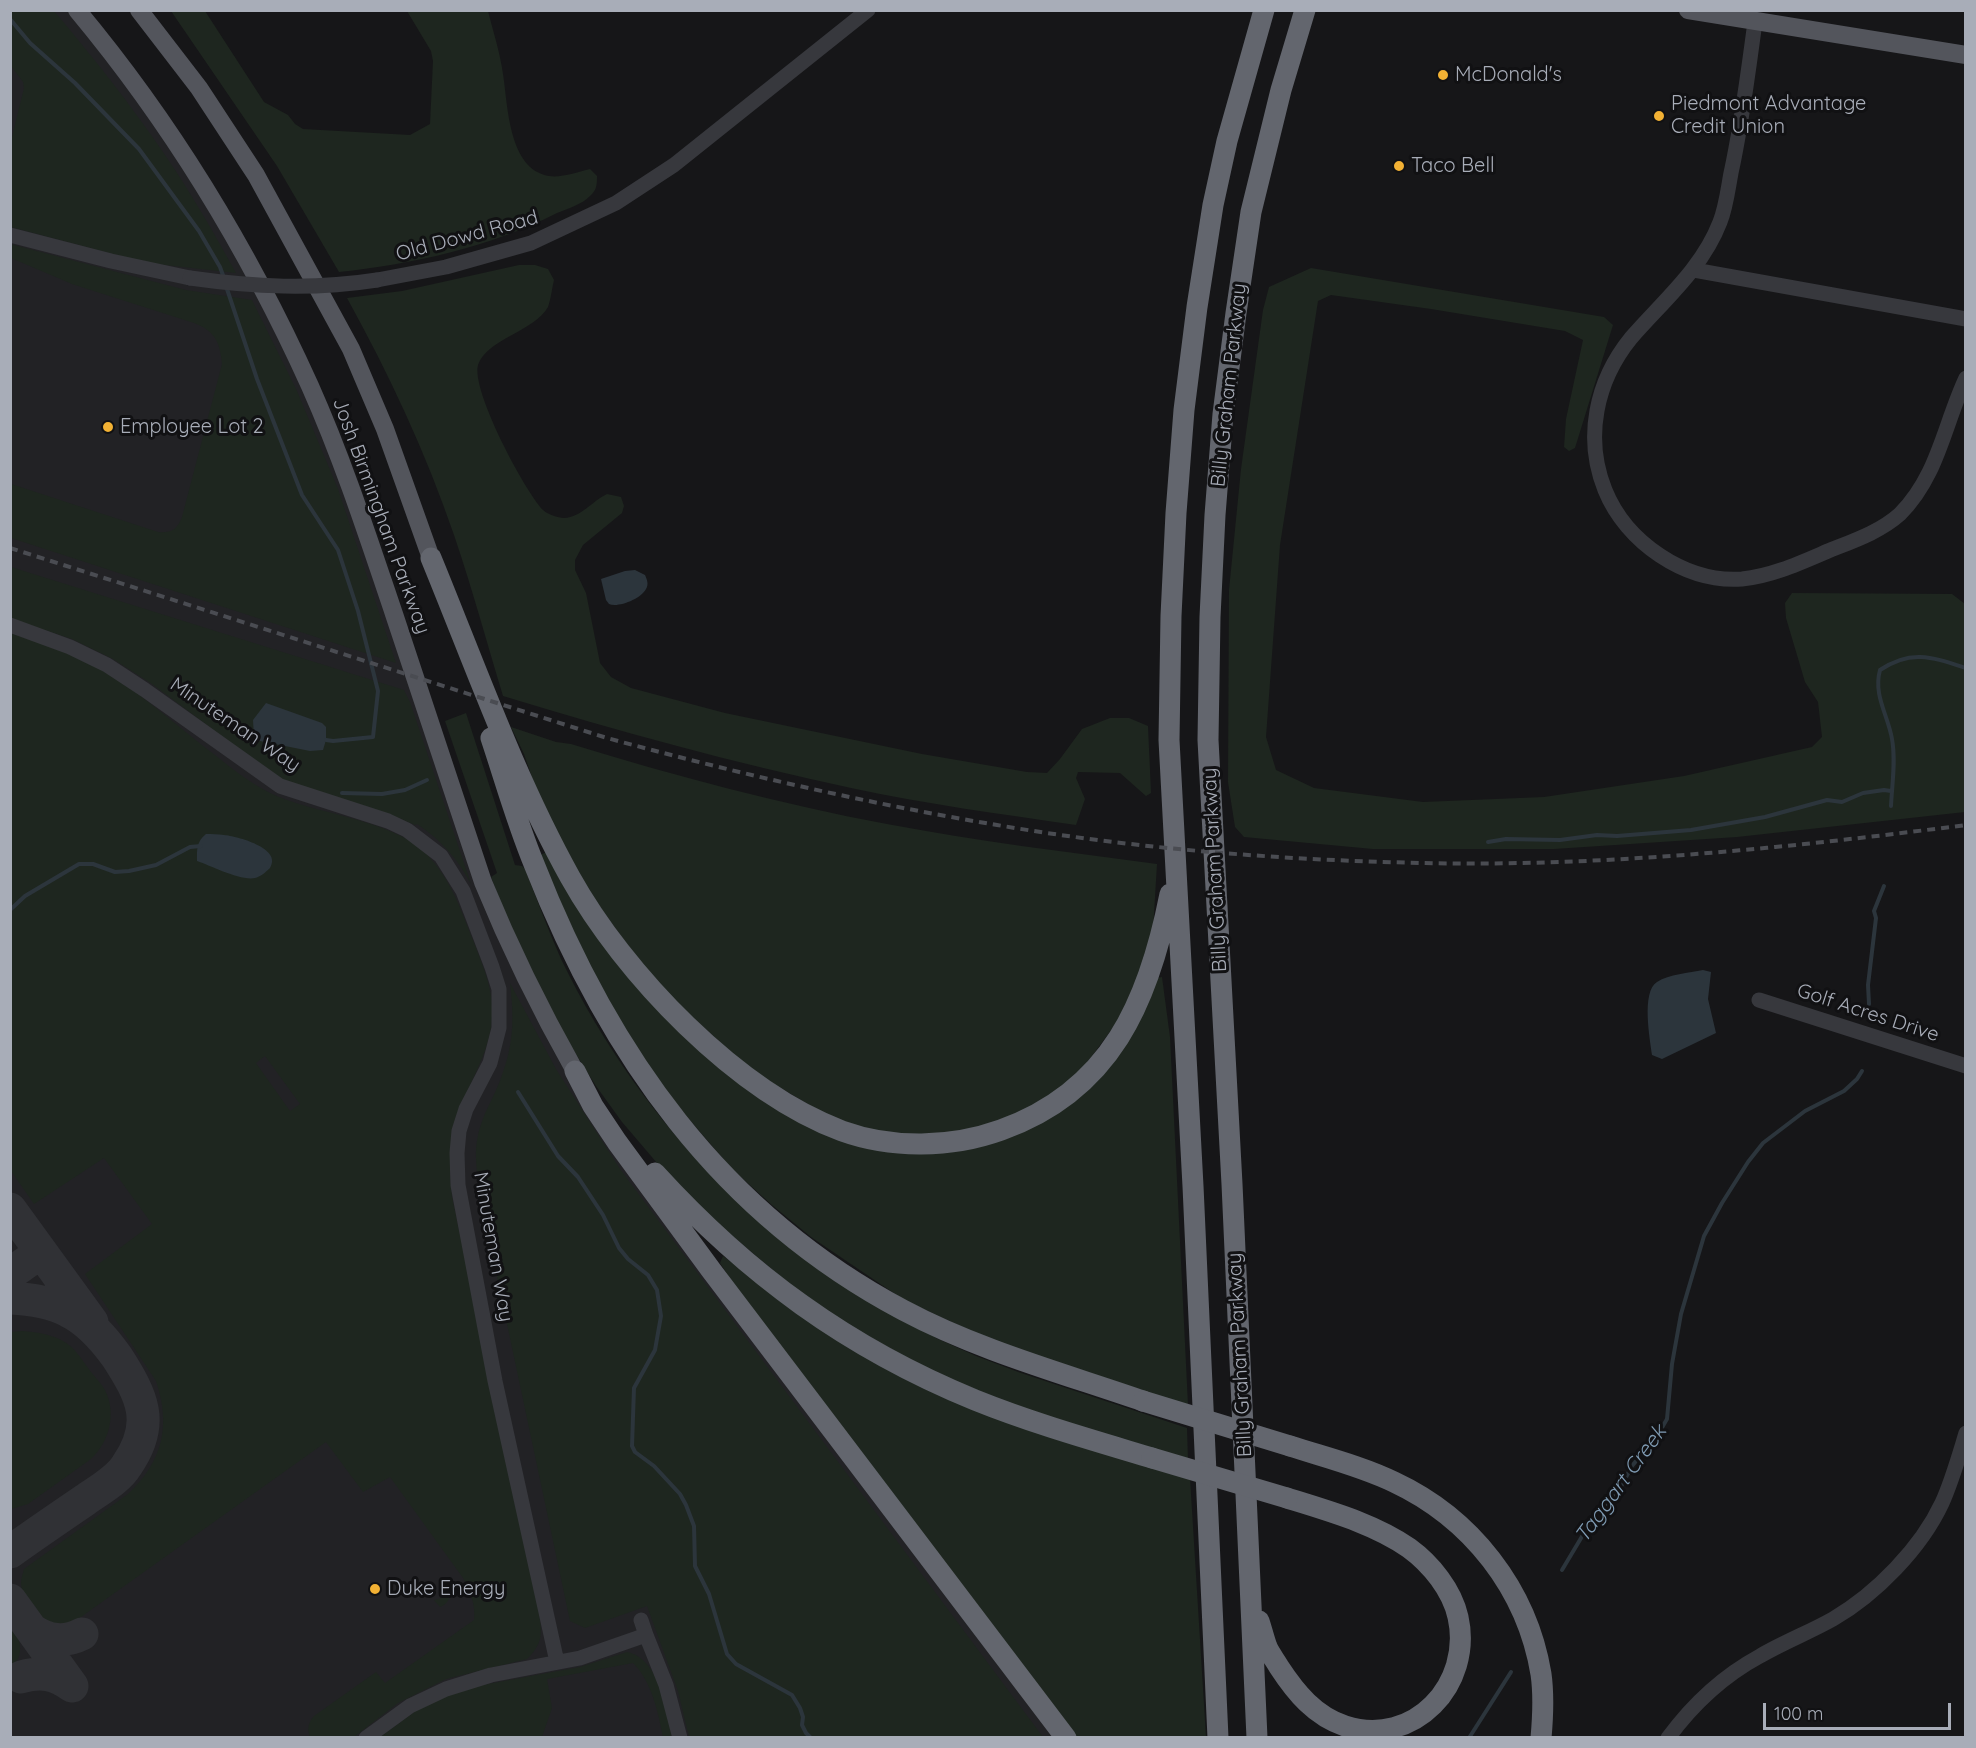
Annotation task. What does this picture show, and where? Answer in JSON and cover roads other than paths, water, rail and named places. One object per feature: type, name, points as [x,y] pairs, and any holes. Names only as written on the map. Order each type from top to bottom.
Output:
[{"type":"highway","name":"Billy Graham Parkway","points":[[1218,1737],[1193,1186],[1169,740],[1170,626],[1184,410],[1197,307],[1213,205],[1227,141],[1264,10]]},
{"type":"highway","name":"Billy Graham Parkway","points":[[1257,1737],[1232,1184],[1208,740],[1210,617],[1223,414],[1249,224],[1281,90],[1305,10]]},
{"type":"highway","points":[[431,558],[528,793],[570,878],[619,951],[667,1006],[717,1054],[796,1109],[843,1131],[890,1142],[964,1141],[1004,1129],[1030,1118],[1054,1104],[1077,1086],[1109,1052],[1139,1002],[1154,966],[1176,864]]},
{"type":"highway","points":[[431,558],[533,863],[559,924],[614,1033],[675,1120],[710,1160],[747,1198],[795,1239],[852,1280],[903,1310],[974,1343],[1143,1401],[1373,1473],[1419,1495],[1447,1514],[1487,1553],[1513,1591],[1526,1619],[1541,1675],[1543,1705],[1541,1737]]},
{"type":"highway","points":[[575,1071],[646,1163],[711,1232],[776,1286],[818,1317],[893,1362],[976,1400],[1035,1421],[1287,1497],[1351,1519],[1409,1548],[1425,1561],[1449,1593],[1456,1610],[1461,1640],[1456,1670],[1449,1686],[1438,1701],[1425,1713],[1409,1722],[1392,1728],[1374,1730],[1356,1729],[1343,1725],[1316,1710],[1294,1690],[1267,1648],[1250,1591]]},
{"type":"highway","points":[[575,1071],[617,1142],[711,1270],[1066,1737]]},
{"type":"main road","name":"Josh Birmingham Parkway","points":[[77,10],[137,87],[208,191],[236,238],[310,386],[352,487],[483,882],[509,946],[540,1009],[575,1071]]},
{"type":"main road","name":"Josh Birmingham Parkway","points":[[139,10],[199,88],[256,175],[351,349],[385,429],[431,558]]},
{"type":"main road","points":[[150,10],[199,88]]},
{"type":"main road","points":[[1689,10],[1965,55]]},
{"type":"street","name":"Old Dowd Road","points":[[10,235],[111,261],[190,278],[243,285],[292,287],[342,285],[446,267],[531,243],[616,203],[674,165],[868,10]]},
{"type":"street","points":[[1755,22],[1739,140],[1720,222],[1694,270],[1630,340],[1603,386],[1594,424],[1594,446],[1598,470],[1617,512],[1630,531],[1643,543],[1661,557],[1681,567],[1724,578],[1740,579],[1781,571],[1884,526],[1900,513],[1919,491],[1931,471],[1965,378]]},
{"type":"street","points":[[1694,270],[1965,319]]},
{"type":"street","name":"Minuteman Way","points":[[10,626],[70,647],[107,665],[280,786],[388,821],[407,830],[441,856],[463,891],[499,989],[500,1028],[490,1063],[466,1109],[459,1131],[457,1154],[459,1185],[495,1381],[557,1662]]},
{"type":"street","name":"Golf Acres Drive","points":[[1759,1000],[1965,1066]]},
{"type":"street","points":[[1668,1737],[1688,1712],[1723,1680],[1759,1656],[1835,1618],[1898,1568],[1915,1546],[1941,1504],[1965,1434]]},
{"type":"street","points":[[366,1737],[410,1706],[446,1689],[491,1675],[580,1658],[643,1628],[666,1685],[680,1737]]},
{"type":"waterway","points":[[10,19],[30,43],[75,83],[139,149],[199,231],[224,278]]},
{"type":"waterway","points":[[226,286],[257,379],[302,495],[338,550],[358,611],[378,691],[373,737],[326,740]]},
{"type":"waterway","name":"Taggart Creek","points":[[1891,806],[1893,747],[1878,688],[1880,670],[1891,663],[1912,657],[1932,658],[1966,668]]},
{"type":"waterway","points":[[342,793],[382,794],[405,790],[427,780]]},
{"type":"waterway","points":[[1488,842],[1506,839],[1560,840],[1597,835],[1617,836],[1691,830],[1765,817],[1827,800],[1842,802],[1863,793],[1891,791]]},
{"type":"waterway","points":[[10,910],[25,896],[79,864],[93,864],[115,872],[129,871],[156,865],[190,847],[201,846]]},
{"type":"waterway","name":"Taggart Creek","points":[[1869,1004],[1868,985],[1876,918],[1874,911],[1884,886]]},
{"type":"waterway","name":"Taggart Creek","points":[[1562,1570],[1596,1513],[1617,1494],[1632,1466],[1667,1419],[1672,1364],[1681,1314],[1704,1236],[1722,1203],[1763,1143],[1805,1111],[1844,1091],[1862,1071]]},
{"type":"waterway","points":[[518,1092],[558,1156],[578,1177],[603,1215],[619,1248],[628,1259],[648,1275],[657,1290],[661,1316],[655,1350],[634,1388],[632,1446],[635,1452],[654,1466],[680,1494],[686,1505],[694,1526],[695,1566],[709,1594],[727,1654],[736,1664],[792,1695],[800,1708],[803,1717],[802,1725],[811,1738]]},
{"type":"waterway","name":"Taggart Creek","points":[[1469,1738],[1511,1672]]},
{"type":"railway","points":[[10,548],[607,738],[850,797],[948,816],[1103,841],[1209,852],[1370,861],[1559,862],[1763,848],[1966,825]]},
{"type":"place","name":"McDonald's","points":[[1443,75]]},
{"type":"place","name":"Piedmont Advantage Credit Union","points":[[1659,116]]},
{"type":"place","name":"Taco Bell","points":[[1399,166]]},
{"type":"place","name":"Employee Lot 2","points":[[108,427]]},
{"type":"place","name":"Duke Energy","points":[[375,1589]]}]
